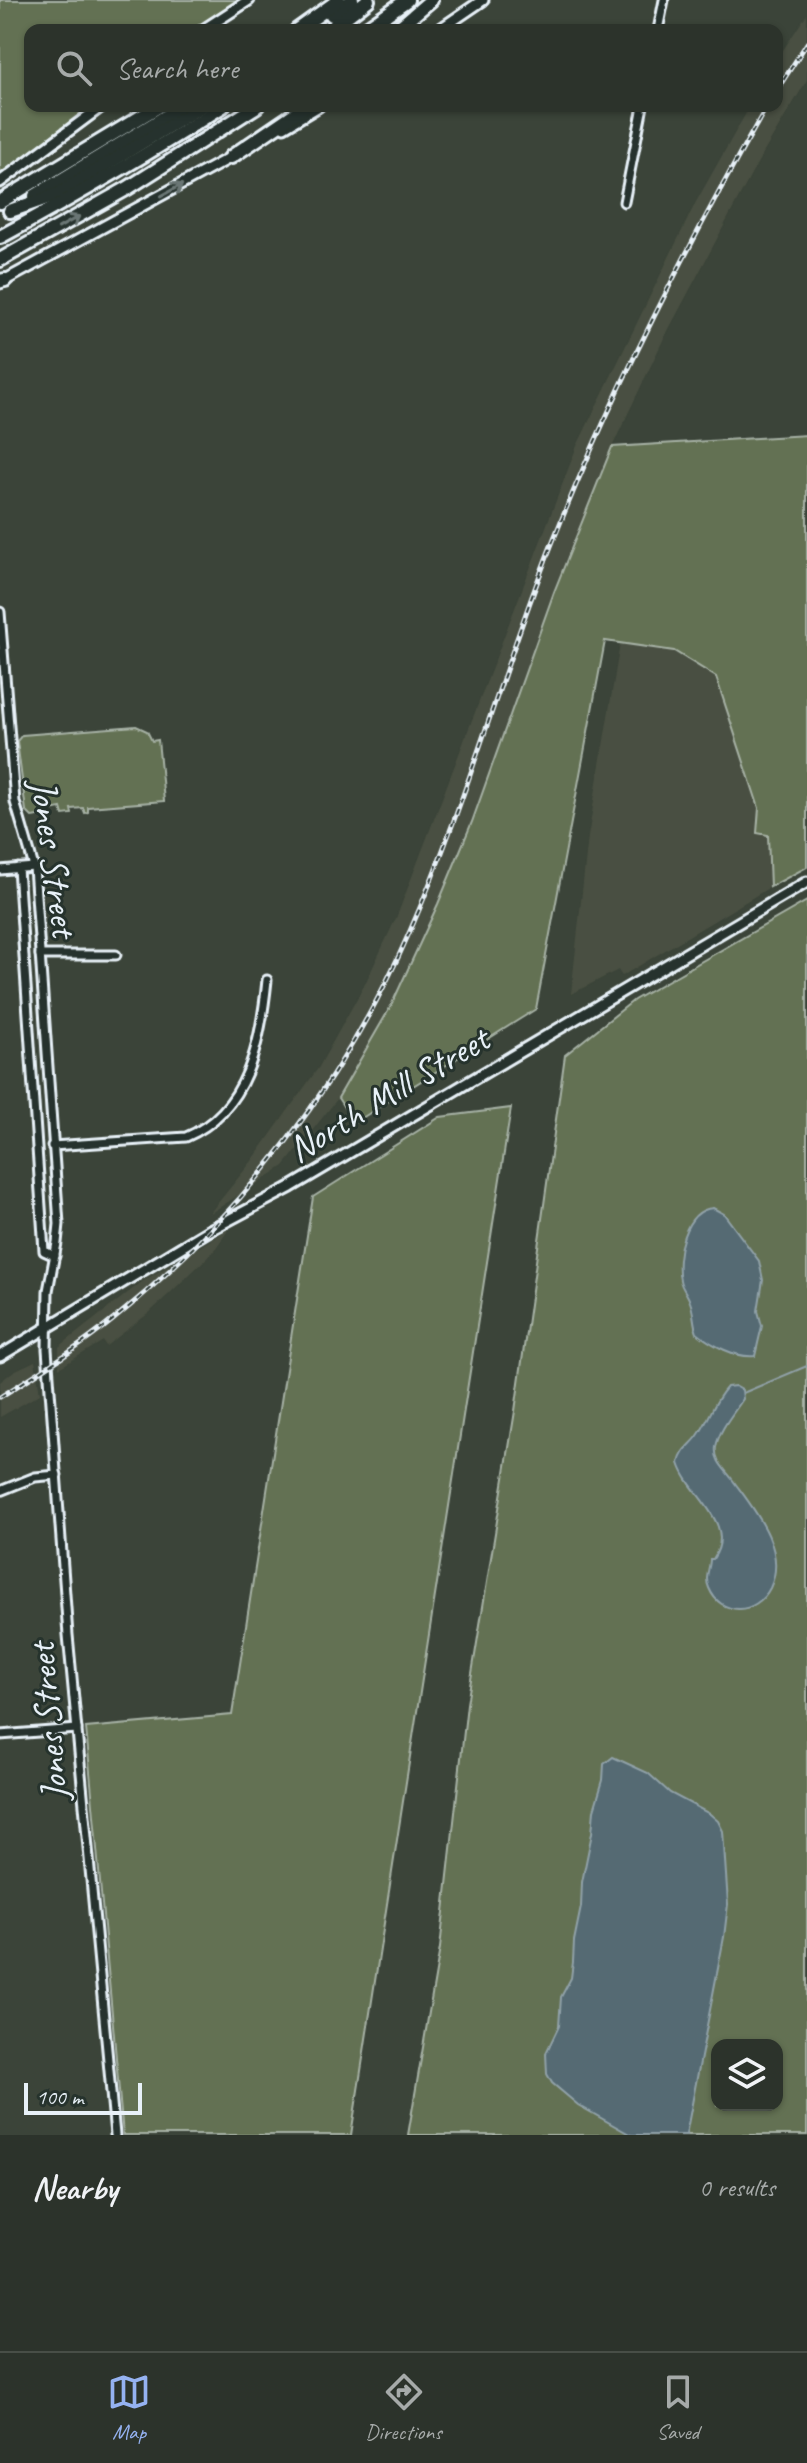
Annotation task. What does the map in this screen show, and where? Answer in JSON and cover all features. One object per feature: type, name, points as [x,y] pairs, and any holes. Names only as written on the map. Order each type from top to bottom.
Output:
[{"type":"highway","points":[[308,24],[339,0]]},
{"type":"highway","points":[[310,24],[352,0]]},
{"type":"highway","points":[[337,24],[368,0]]},
{"type":"highway","points":[[371,24],[398,0]]},
{"type":"highway","points":[[372,24],[407,0]]},
{"type":"highway","points":[[403,24],[431,0]]},
{"type":"highway","points":[[3,210],[150,112]]},
{"type":"highway","points":[[3,210],[173,112]]},
{"type":"highway","points":[[3,210],[58,194],[192,112]]},
{"type":"highway","points":[[0,237],[83,192],[213,112]]},
{"type":"highway","points":[[0,260],[128,188],[248,112]]},
{"type":"highway","points":[[231,157],[297,112]]},
{"type":"main road","points":[[212,24],[249,0]]},
{"type":"main road","points":[[448,24],[483,0]]},
{"type":"main road","points":[[0,182],[94,112]]},
{"type":"main road","points":[[2,282],[309,112]]},
{"type":"main road","name":"North Mill Street","points":[[0,1356],[208,1231],[291,1187],[807,882]]},
{"type":"street","points":[[659,24],[664,0]]},
{"type":"street","points":[[624,202],[642,112]]},
{"type":"street","name":"Jones Street","points":[[0,612],[15,802],[34,867],[59,1224],[48,1291],[47,1349],[77,1729],[115,2135]]},
{"type":"street","points":[[0,743],[10,743]]},
{"type":"street","points":[[0,870],[34,867]]},
{"type":"street","name":"Jones Street","points":[[18,868],[44,1251],[55,1256]]},
{"type":"street","points":[[40,955],[116,955]]},
{"type":"street","points":[[52,1146],[186,1137],[209,1124],[230,1103],[250,1067],[259,1039],[267,980]]},
{"type":"street","points":[[0,1491],[35,1477],[57,1475]]},
{"type":"street","points":[[0,1735],[77,1729]]},
{"type":"shaded area","points":[[807,14],[807,80],[759,160],[663,340],[612,447],[554,592],[472,822],[391,1006],[338,1098],[284,1166],[209,1214],[252,1161],[319,1067],[365,984],[397,916],[577,446],[696,202],[747,112],[783,112],[783,50]]},
{"type":"shaded area","points":[[620,644],[674,651],[716,677],[759,808],[757,833],[768,835],[770,887],[622,976],[618,970],[571,994],[588,837]]},
{"type":"shaded area","points":[[229,1229],[213,1252],[149,1313],[106,1346],[103,1341],[59,1368],[59,1347],[143,1281]]},
{"type":"shaded area","points":[[35,1361],[40,1394],[0,1417],[0,1382]]},
{"type":"green space","points":[[0,0],[239,0],[204,24],[24,24],[24,112],[82,112],[0,175]]},
{"type":"green space","points":[[807,435],[807,867],[770,887],[768,835],[757,833],[759,808],[716,677],[674,651],[605,641],[536,1009],[354,1123],[338,1098],[391,1006],[438,904],[472,822],[554,592],[612,447]]},
{"type":"green space","points":[[136,726],[147,731],[152,741],[158,740],[164,801],[88,807],[85,813],[83,808],[71,809],[72,814],[63,815],[61,808],[32,817],[26,811],[17,741],[22,735]]},
{"type":"green space","points":[[807,901],[807,2135],[408,2135],[440,1948],[467,1704],[515,1411],[565,1055],[634,1000]]},
{"type":"green space","points":[[511,1108],[351,2135],[123,2135],[86,1728],[232,1715],[313,1197],[440,1117]]},
{"type":"water","points":[[713,1208],[724,1214],[759,1261],[763,1280],[758,1311],[762,1326],[755,1356],[724,1350],[697,1333],[689,1299],[681,1283],[679,1259],[688,1226],[703,1211]]},
{"type":"water","points":[[735,1386],[742,1390],[743,1399],[720,1434],[717,1456],[766,1529],[775,1558],[775,1573],[764,1597],[748,1608],[739,1609],[722,1604],[709,1588],[710,1559],[713,1559],[719,1546],[720,1533],[679,1463],[722,1393],[727,1387]]},
{"type":"water","points":[[613,1757],[648,1773],[670,1793],[710,1814],[723,1831],[728,1904],[724,1937],[686,2135],[631,2135],[578,2105],[552,2083],[547,2074],[546,2053],[559,2026],[561,1997],[571,1978],[594,1810],[603,1780],[604,1764]]},
{"type":"waterway","points":[[743,1393],[807,1366]]},
{"type":"railway","points":[[783,81],[807,43]]},
{"type":"railway","points":[[0,1397],[101,1330],[205,1236],[286,1142],[354,1040],[384,986],[430,883],[535,589],[600,429],[680,265],[764,112]]}]
